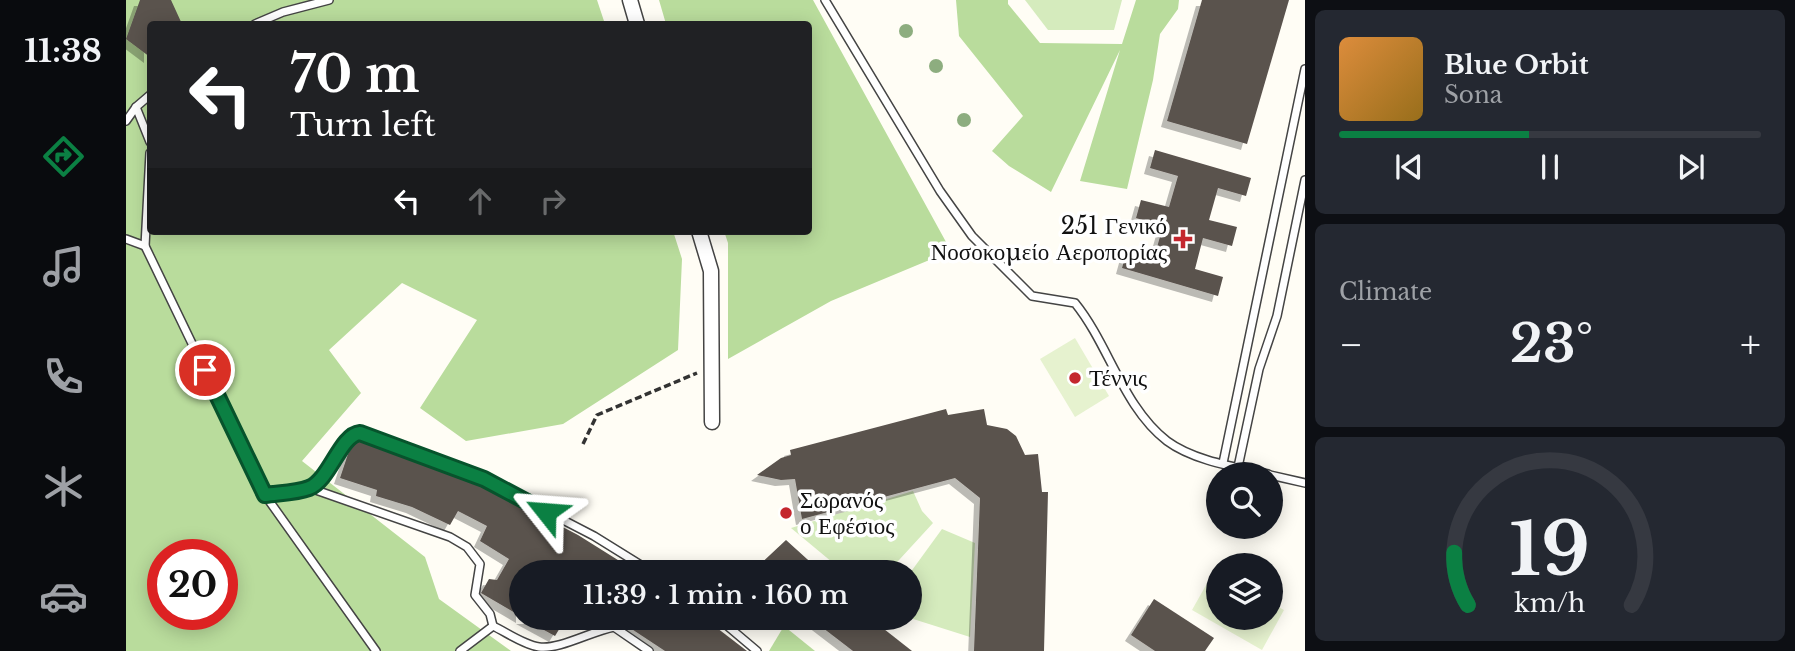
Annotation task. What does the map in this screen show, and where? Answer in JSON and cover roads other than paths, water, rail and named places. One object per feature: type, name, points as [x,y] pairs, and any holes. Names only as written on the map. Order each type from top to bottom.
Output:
[{"type":"street","points":[[629,0],[636,21]]},
{"type":"street","points":[[700,235],[711,271],[712,422]]},
{"type":"lane","points":[[262,21],[283,12],[329,0]]},
{"type":"lane","points":[[825,0],[940,191],[972,236],[1032,296],[1075,303],[1143,415],[1168,441],[1203,458],[1219,462]]},
{"type":"lane","points":[[1223,462],[1305,69]]},
{"type":"lane","points":[[126,121],[135,107],[147,97]]},
{"type":"lane","points":[[135,107],[147,135]]},
{"type":"lane","points":[[1239,462],[1259,369],[1277,316],[1301,216],[1305,180]]},
{"type":"lane","points":[[147,209],[145,246],[265,495],[376,651]]},
{"type":"lane","points":[[126,239],[145,246]]},
{"type":"lane","points":[[310,488],[326,474],[351,436],[360,433],[484,479],[593,536],[632,560]]},
{"type":"lane","points":[[1283,478],[1305,483]]},
{"type":"lane","points":[[265,495],[310,488],[450,537],[467,547],[480,564],[475,595],[490,614],[493,626]]},
{"type":"lane","points":[[460,651],[493,626]]},
{"type":"lane","points":[[493,626],[538,647],[565,643],[592,631],[614,627],[649,651]]},
{"type":"lane","points":[[732,630],[757,651]]},
{"type":"place","name":"251 Γενικό Νοσοκομείο Αεροπορίας","points":[[1183,239]]},
{"type":"place","name":"Τέννις","points":[[1075,378]]},
{"type":"place","name":"Σωρανός ο Εφέσιος","points":[[786,513]]}]
